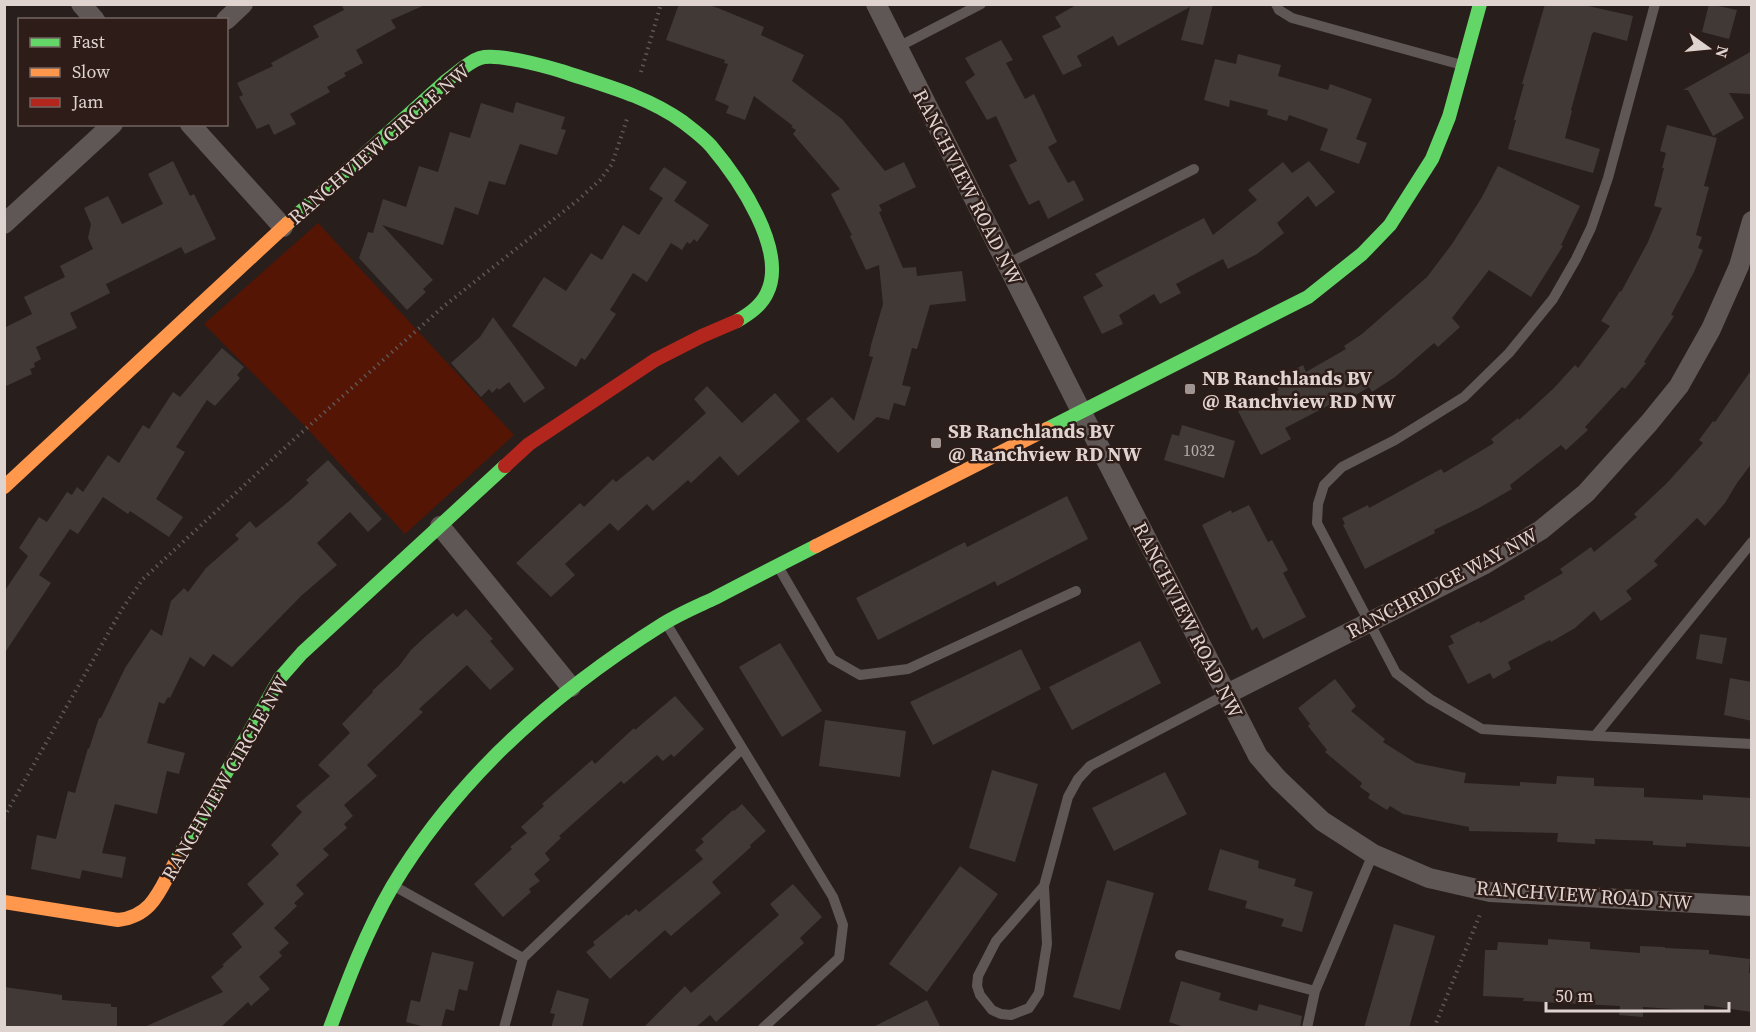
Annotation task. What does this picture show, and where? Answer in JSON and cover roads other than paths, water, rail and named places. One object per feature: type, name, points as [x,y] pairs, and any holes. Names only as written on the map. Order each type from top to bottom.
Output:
[{"type":"street","points":[[81,4],[93,18]]},
{"type":"street","points":[[228,18],[243,4]]},
{"type":"street","name":"RANCHVIEW ROAD NW","points":[[876,4],[1006,264],[1258,756],[1278,779],[1322,821],[1373,854],[1429,878],[1490,892],[1752,906]]},
{"type":"street","points":[[330,1028],[349,975],[374,921],[427,837],[497,753],[571,687],[601,664],[666,623],[1308,297],[1362,254],[1390,225],[1432,159],[1449,117],[1480,4]]},
{"type":"street","name":"RANCHVIEW CIRCLE NW","points":[[4,487],[283,227],[446,81],[481,58],[541,64],[634,95],[656,106],[709,144],[734,176],[751,205],[769,246],[772,263],[768,291],[761,303],[747,316],[655,360],[529,444],[302,653],[280,678],[149,908],[140,915],[118,920],[4,902]]},
{"type":"street","points":[[4,224],[111,126]]},
{"type":"street","name":"RANCHVIEW CIRCLE NW","points":[[192,126],[283,227]]},
{"type":"street","name":"RANCHRIDGE WAY NW","points":[[1227,694],[1485,564],[1542,530],[1586,493],[1679,386],[1711,329],[1739,266],[1752,221]]},
{"type":"street","points":[[440,526],[571,687]]},
{"type":"lane","points":[[898,47],[981,4]]},
{"type":"lane","points":[[1276,4],[1279,10],[1292,18],[1464,66]]},
{"type":"lane","points":[[1655,4],[1608,178],[1576,259],[1552,299],[1509,353],[1464,397],[1395,440],[1342,467],[1324,485],[1318,504],[1317,523],[1396,673],[1430,699],[1482,729],[1752,744]]},
{"type":"lane","points":[[1006,264],[1194,170]]},
{"type":"lane","points":[[1595,736],[1752,542]]},
{"type":"lane","points":[[778,567],[832,659],[860,675],[908,669],[1076,591]]},
{"type":"lane","points":[[666,623],[684,656],[833,897],[843,925],[839,958],[763,1028]]},
{"type":"lane","points":[[1044,886],[996,941],[978,976],[977,986],[980,995],[992,1010],[1001,1014],[1011,1015],[1029,1008],[1039,993],[1047,944],[1044,886],[1068,797],[1078,779],[1090,766],[1227,694]]},
{"type":"lane","points":[[504,1028],[523,958],[742,749]]},
{"type":"lane","points":[[1307,1028],[1315,991],[1373,854]]},
{"type":"lane","points":[[394,886],[523,958]]},
{"type":"lane","points":[[1180,955],[1315,991]]},
{"type":"place","name":"NB Ranchlands BV @ Ranchview RD NW","points":[[1190,389]]},
{"type":"place","name":"SB Ranchlands BV @ Ranchview RD NW","points":[[936,443]]}]
